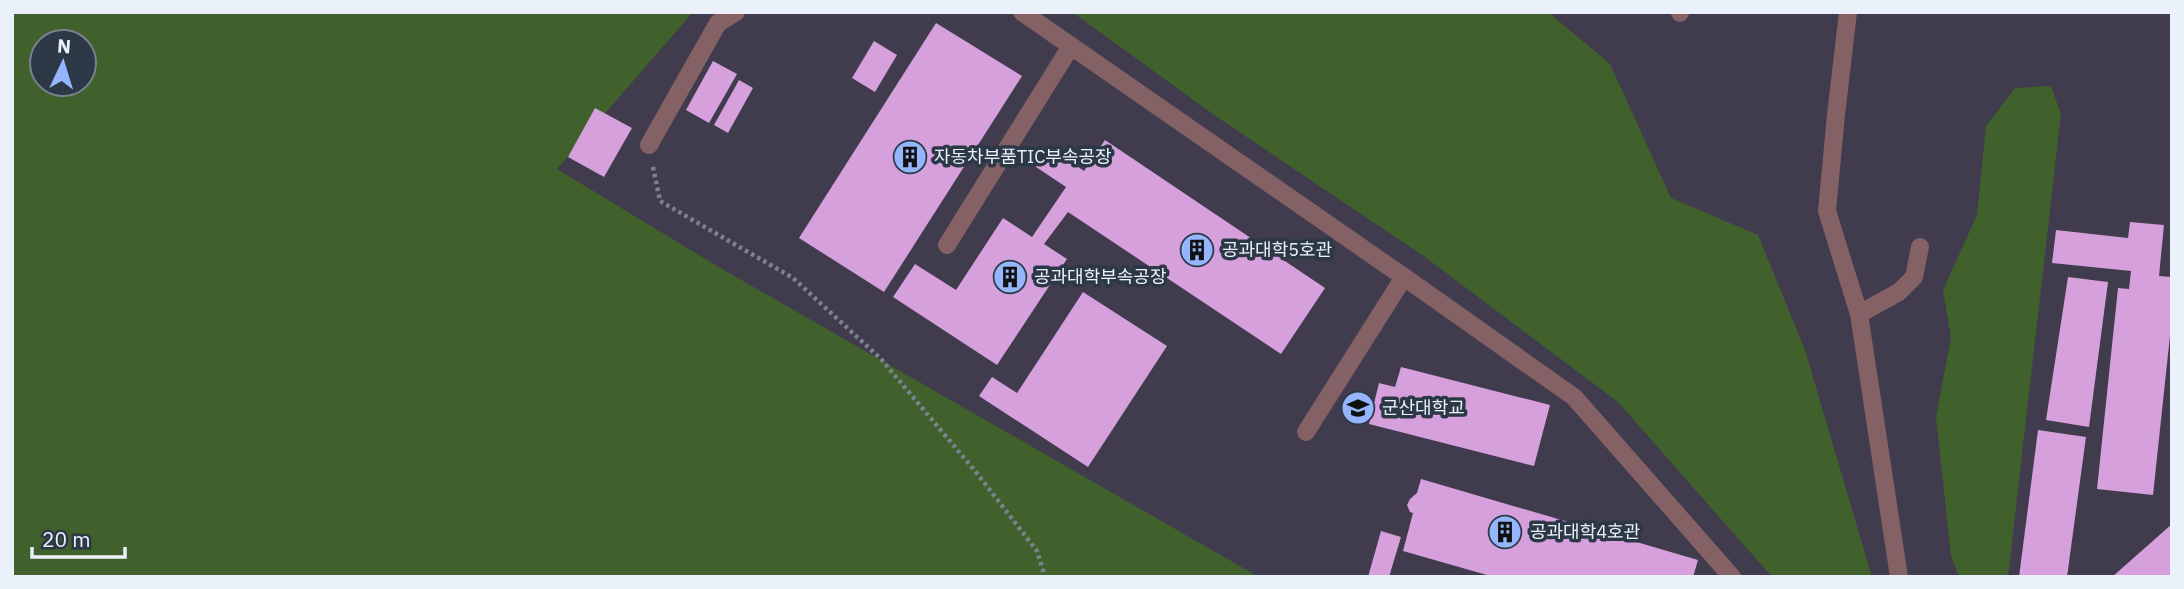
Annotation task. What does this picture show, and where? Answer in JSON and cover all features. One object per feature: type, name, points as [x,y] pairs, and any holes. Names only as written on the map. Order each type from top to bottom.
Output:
[{"type":"lane","points":[[649,145],[718,23],[736,12]]},
{"type":"lane","points":[[1022,12],[1574,397],[1732,577]]},
{"type":"lane","points":[[1848,12],[1827,211],[1859,314],[1899,577]]},
{"type":"lane","points":[[947,245],[1070,47]]},
{"type":"lane","points":[[1859,314],[1899,292],[1914,277],[1920,247]]},
{"type":"lane","points":[[1306,432],[1404,277]]},
{"type":"path","points":[[649,145],[660,201],[793,278],[881,359],[976,472],[1037,551],[1045,577]]},
{"type":"shaded area","name":"군산대학교","points":[[403,12],[2172,12],[2172,577],[619,577]]},
{"type":"green space","points":[[12,12],[693,12],[557,169],[717,266],[1259,577],[12,577]]},
{"type":"green space","points":[[1072,12],[1548,12],[1610,64],[1671,198],[1758,235],[1805,350],[1872,577],[1772,577],[1618,402],[1425,257],[1217,117]]},
{"type":"green space","points":[[2051,86],[2061,114],[2008,577],[1959,577],[1951,556],[1936,417],[1951,338],[1943,290],[1977,215],[1986,126],[2015,88]]},
{"type":"building","name":"자동차부품TIC부속공장","points":[[936,23],[1022,76],[884,292],[799,238]]},
{"type":"building","points":[[874,41],[897,55],[875,92],[852,78]]},
{"type":"building","points":[[713,61],[737,74],[709,123],[686,110]]},
{"type":"building","points":[[739,80],[753,88],[728,133],[714,125]]},
{"type":"building","points":[[595,108],[632,128],[604,177],[568,157]]},
{"type":"building","name":"공과대학5호관","points":[[1105,140],[1325,288],[1281,354],[1068,212],[1044,244],[1067,259],[997,365],[893,297],[915,264],[956,290],[1003,218],[1032,237],[1066,187],[1036,167],[1049,147],[1084,171]]},
{"type":"building","points":[[2130,222],[2164,225],[2159,276],[2172,277],[2172,317],[2153,495],[2097,489],[2118,288],[2129,289],[2131,271],[2052,263],[2056,230],[2128,238]]},
{"type":"building","points":[[2068,277],[2108,282],[2089,427],[2046,420]]},
{"type":"building","points":[[1083,292],[1167,346],[1088,467],[979,396],[992,377],[1017,393]]},
{"type":"building","points":[[1401,367],[1550,405],[1534,466],[1369,424],[1379,383],[1395,387]]},
{"type":"building","points":[[2038,430],[2086,437],[2067,577],[2019,577]]},
{"type":"building","name":"공과대학4호관","points":[[1421,479],[1698,560],[1693,577],[1494,577],[1403,551],[1413,513],[1407,505],[1417,493]]},
{"type":"building","points":[[2172,524],[2172,577],[2112,577]]},
{"type":"building","points":[[1381,531],[1401,537],[1389,577],[1368,577]]},
{"type":"place","name":"자동차부품TIC부속공장","points":[[910,157]]},
{"type":"place","name":"공과대학5호관","points":[[1197,250]]},
{"type":"place","name":"공과대학부속공장","points":[[1010,277]]},
{"type":"place","name":"군산대학교","points":[[1358,408]]},
{"type":"place","name":"공과대학4호관","points":[[1505,532]]}]
